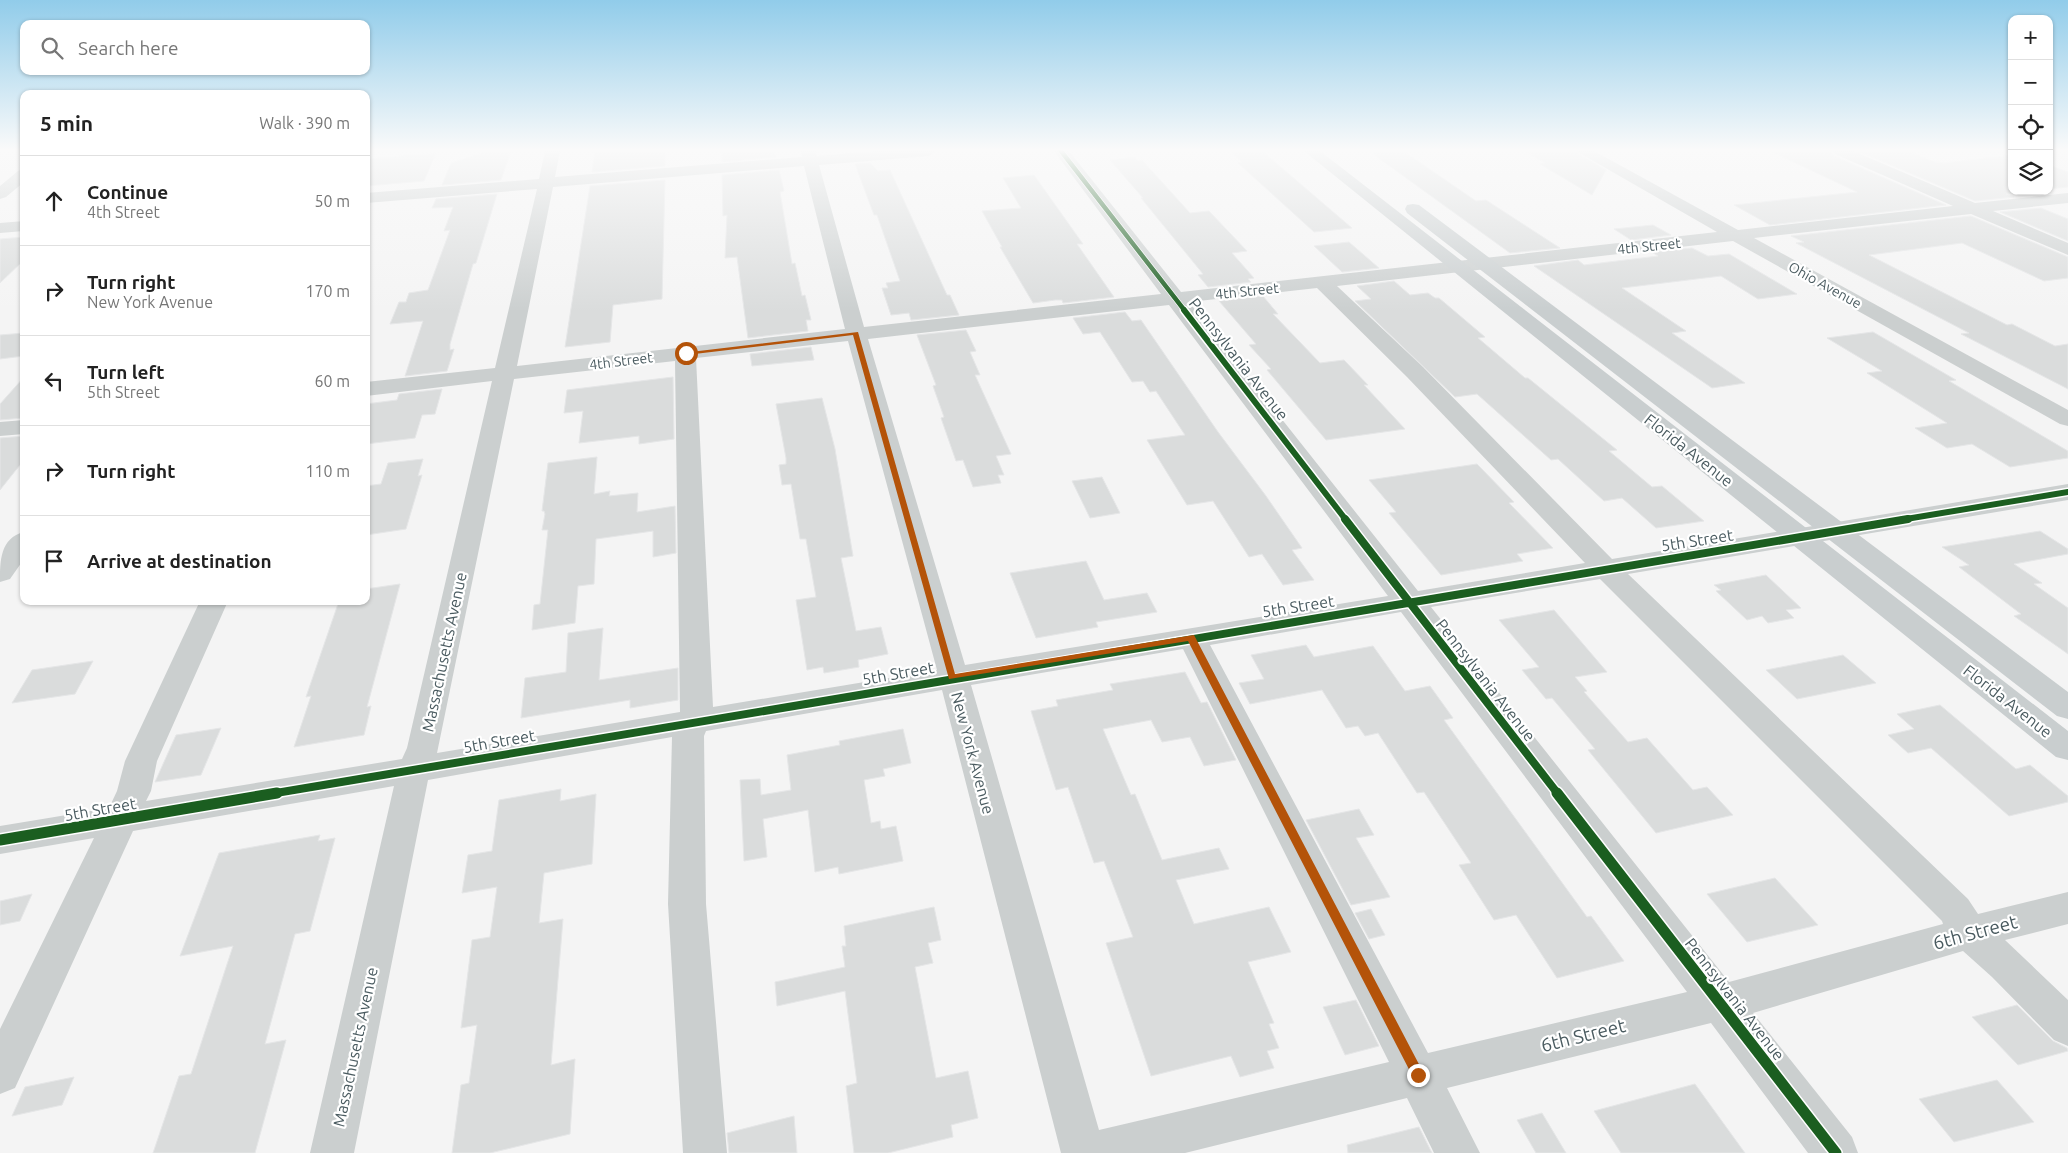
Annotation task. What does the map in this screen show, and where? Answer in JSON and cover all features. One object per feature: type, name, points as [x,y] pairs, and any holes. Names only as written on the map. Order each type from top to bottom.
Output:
[{"type":"main road","name":"Florida Avenue","points":[[1379,205],[2068,748]]},
{"type":"main road","name":"Florida Avenue","points":[[1408,205],[2068,708]]},
{"type":"street","name":"Massachusetts Avenue","points":[[332,1153],[414,770],[422,748],[541,205]]},
{"type":"street","name":"New York Avenue","points":[[822,205],[1083,1153]]},
{"type":"street","name":"Pennsylvania Avenue","points":[[1102,205],[1407,601],[1836,1153]]},
{"type":"street","name":"Ohio Avenue","points":[[1680,205],[2068,419]]},
{"type":"street","points":[[1962,205],[2068,250]]},
{"type":"street","name":"4th Street","points":[[370,389],[2008,205]]},
{"type":"street","points":[[0,228],[20,226]]},
{"type":"street","points":[[1322,282],[1415,372],[1606,569],[1955,910],[1969,933],[2006,965],[2068,1027]]},
{"type":"street","points":[[686,353],[697,706],[695,721],[688,736],[687,904],[694,1024],[700,1072],[705,1153]]},
{"type":"street","points":[[0,429],[20,427]]},
{"type":"street","name":"5th Street","points":[[0,840],[952,677],[2068,492]]},
{"type":"street","points":[[0,573],[20,546]]},
{"type":"street","points":[[0,1074],[134,791],[141,761],[212,605]]},
{"type":"street","points":[[1190,638],[1458,1153]]},
{"type":"street","name":"6th Street","points":[[1096,1153],[1759,992],[1969,933],[2068,908]]},
{"type":"building","points":[[433,205],[494,205],[476,263],[473,264],[450,344],[450,350],[454,349],[447,371],[405,376],[423,321],[390,324],[399,302],[406,302],[409,293],[428,290],[450,230],[444,231],[453,207],[432,208]]},
{"type":"building","points":[[587,205],[664,205],[662,299],[613,305],[610,342],[565,347]]},
{"type":"building","points":[[723,205],[782,205],[792,264],[795,263],[802,296],[805,295],[811,320],[806,320],[808,331],[748,338],[737,257],[725,258],[727,215],[723,216]]},
{"type":"building","points":[[870,205],[906,205],[947,295],[950,295],[959,315],[911,320],[909,313],[891,315],[882,288],[888,288],[886,283],[900,281],[877,215],[874,215]]},
{"type":"building","points":[[1019,205],[1055,205],[1083,244],[1077,244],[1114,297],[1063,303],[1062,300],[1055,300],[1033,303],[1000,247],[1002,247],[982,211],[1021,208]]},
{"type":"building","points":[[1147,205],[1183,205],[1190,213],[1209,211],[1247,251],[1232,253],[1254,278],[1248,279],[1251,282],[1208,287],[1198,275],[1203,274]]},
{"type":"building","points":[[1284,205],[1325,205],[1352,228],[1314,232]]},
{"type":"building","points":[[1443,205],[1493,205],[1560,248],[1510,253]]},
{"type":"building","points":[[1734,205],[1946,205],[1946,205],[1770,225]]},
{"type":"building","points":[[2041,208],[2068,219],[2068,241],[2000,212]]},
{"type":"building","points":[[1971,216],[2068,257],[2068,278],[2044,281],[1962,243],[1869,255],[2007,325],[2012,324],[2055,346],[2068,344],[2068,389],[1961,334],[1969,333],[1796,243],[1804,242],[1791,236]]},
{"type":"building","points":[[1653,225],[1671,235],[1631,240],[1614,229]]},
{"type":"building","points":[[20,237],[20,264],[0,283],[0,239]]},
{"type":"building","points":[[1349,242],[1379,268],[1342,272],[1314,246]]},
{"type":"building","points":[[1692,248],[1708,256],[1729,254],[1797,294],[1758,299],[1721,276],[1622,288],[1686,331],[1672,333],[1745,383],[1712,388],[1534,266],[1578,260],[1584,265],[1658,256],[1652,252]]},
{"type":"building","points":[[1394,281],[1410,295],[1428,293],[1435,298],[1439,298],[1485,337],[1478,338],[1525,378],[1528,378],[1617,450],[1609,451],[1652,487],[1662,486],[1704,521],[1656,528],[1622,498],[1604,501],[1558,459],[1551,460],[1477,394],[1455,397],[1355,301],[1371,299],[1357,286]]},
{"type":"building","points":[[1263,296],[1278,314],[1273,314],[1320,363],[1344,360],[1368,385],[1364,385],[1405,429],[1326,440],[1267,370],[1271,369],[1249,345],[1256,344],[1219,301]]},
{"type":"building","points":[[1125,312],[1132,321],[1141,320],[1218,432],[1266,496],[1302,548],[1292,550],[1314,580],[1283,585],[1262,554],[1249,557],[1213,501],[1187,505],[1147,440],[1185,435],[1156,391],[1150,392],[1143,381],[1132,382],[1100,332],[1083,334],[1073,318]]},
{"type":"building","points":[[966,330],[976,351],[970,352],[980,375],[975,375],[1011,454],[996,456],[1004,475],[998,475],[1001,483],[973,487],[963,460],[956,461],[941,418],[944,417],[933,386],[936,385],[917,335]]},
{"type":"building","points":[[1873,332],[1956,380],[1949,381],[2068,451],[2068,458],[2010,467],[1972,444],[1947,448],[1915,428],[1947,423],[1867,373],[1882,371],[1827,338]]},
{"type":"building","points":[[20,333],[20,356],[0,359],[0,335]]},
{"type":"building","points":[[811,347],[814,360],[752,366],[750,354]]},
{"type":"building","points":[[673,377],[674,439],[639,444],[639,436],[579,443],[583,411],[564,413],[567,390]]},
{"type":"building","points":[[20,382],[20,418],[0,420],[0,404]]},
{"type":"building","points":[[442,389],[435,414],[422,415],[415,438],[370,444],[370,403],[397,400],[399,394]]},
{"type":"building","points":[[822,398],[835,449],[853,556],[841,558],[856,631],[881,627],[888,654],[858,660],[859,667],[824,673],[823,667],[807,670],[796,600],[816,597],[806,539],[800,539],[791,484],[782,485],[779,465],[786,464],[786,458],[776,404]]},
{"type":"building","points":[[20,436],[20,465],[0,490],[0,438]]},
{"type":"building","points":[[597,457],[594,494],[610,491],[609,496],[638,493],[637,512],[675,506],[676,553],[653,557],[653,531],[596,539],[594,584],[578,586],[575,623],[532,630],[534,605],[540,604],[548,530],[542,530],[545,514],[542,511],[548,463]]},
{"type":"building","points":[[423,459],[418,476],[422,475],[406,529],[370,534],[370,485],[381,484],[388,463]]},
{"type":"building","points":[[1477,464],[1514,502],[1509,503],[1553,548],[1517,554],[1523,561],[1441,575],[1389,513],[1396,512],[1369,480]]},
{"type":"building","points":[[1102,477],[1120,513],[1090,518],[1072,481]]},
{"type":"building","points":[[2040,531],[2068,549],[2068,554],[2014,564],[2042,583],[2034,584],[2068,608],[2068,654],[2014,616],[2021,614],[1959,567],[1969,565],[1942,547]]},
{"type":"building","points":[[1086,561],[1104,600],[1147,593],[1157,612],[1096,622],[1098,627],[1036,638],[1010,573]]},
{"type":"building","points":[[1766,575],[1801,608],[1786,610],[1794,618],[1768,623],[1762,616],[1747,620],[1716,591],[1721,590],[1714,585]]},
{"type":"building","points":[[400,584],[367,707],[371,706],[364,735],[294,747],[311,696],[306,697],[338,605],[370,605],[370,588]]},
{"type":"building","points":[[1554,610],[1607,672],[1575,677],[1587,691],[1584,692],[1628,742],[1647,738],[1693,790],[1707,787],[1733,815],[1656,833],[1588,750],[1595,749],[1552,698],[1546,699],[1522,670],[1539,667],[1499,620]]},
{"type":"building","points":[[603,628],[599,680],[678,668],[678,700],[630,708],[630,700],[521,718],[525,678],[566,672],[568,633]]},
{"type":"building","points":[[1306,645],[1314,657],[1373,646],[1405,691],[1430,686],[1453,718],[1444,720],[1587,917],[1591,916],[1624,961],[1557,978],[1516,915],[1494,920],[1459,865],[1471,863],[1424,792],[1417,793],[1378,733],[1365,736],[1358,726],[1346,728],[1322,690],[1250,704],[1239,683],[1264,679],[1251,655]]},
{"type":"building","points":[[1843,655],[1876,683],[1797,699],[1766,670]]},
{"type":"building","points":[[93,661],[75,694],[12,703],[32,670]]},
{"type":"building","points":[[1185,672],[1201,703],[1207,702],[1236,760],[1204,766],[1190,737],[1162,742],[1151,720],[1103,729],[1131,795],[1135,794],[1162,860],[1219,848],[1229,869],[1176,880],[1194,924],[1269,907],[1291,952],[1248,962],[1274,1023],[1269,1024],[1279,1048],[1267,1051],[1274,1068],[1240,1077],[1231,1056],[1151,1076],[1106,943],[1133,937],[1104,861],[1094,863],[1068,787],[1056,790],[1031,711],[1058,706],[1056,700],[1113,690],[1110,684]]},
{"type":"building","points":[[1940,705],[2016,769],[2030,765],[2068,796],[2068,802],[2009,816],[1931,748],[1908,753],[1888,735],[1914,729],[1897,714]]},
{"type":"building","points":[[221,728],[201,775],[155,782],[176,735]]},
{"type":"building","points":[[903,729],[911,763],[883,769],[885,776],[864,780],[871,823],[880,821],[881,829],[896,826],[903,861],[839,874],[838,867],[815,872],[808,810],[763,819],[767,857],[744,861],[740,780],[760,779],[761,795],[791,790],[787,755],[840,745],[839,741]]},
{"type":"building","points":[[561,789],[560,801],[596,794],[592,864],[544,873],[539,923],[563,919],[551,1065],[575,1059],[570,1134],[490,1153],[452,1153],[461,1085],[469,1083],[477,1025],[461,1028],[472,940],[490,937],[497,887],[462,893],[468,855],[492,851],[499,800]]},
{"type":"building","points":[[1359,809],[1374,835],[1356,838],[1390,897],[1351,905],[1306,820]]},
{"type":"building","points":[[320,835],[318,841],[335,838],[310,931],[295,934],[265,1044],[286,1040],[255,1153],[153,1153],[179,1076],[191,1074],[233,946],[180,956],[219,853]]},
{"type":"building","points":[[1775,878],[1818,925],[1747,942],[1707,894]]},
{"type":"building","points":[[32,894],[20,921],[0,925],[0,901]]},
{"type":"building","points":[[934,907],[941,940],[928,943],[933,963],[915,967],[936,1078],[968,1071],[978,1118],[951,1125],[953,1137],[888,1153],[854,1153],[846,1086],[857,1083],[845,991],[777,1006],[775,982],[845,967],[842,946],[846,946],[844,926]]},
{"type":"building","points":[[1371,909],[1385,935],[1369,939],[1355,913]]},
{"type":"building","points":[[1356,1000],[1379,1046],[1345,1055],[1323,1007]]},
{"type":"building","points":[[2017,1005],[2053,1041],[2067,1048],[2068,1051],[2018,1065],[1972,1017]]},
{"type":"building","points":[[74,1077],[62,1105],[12,1116],[25,1087]]},
{"type":"building","points":[[1997,1080],[2034,1122],[1954,1142],[1919,1099]]},
{"type":"building","points":[[1695,1084],[1745,1153],[1621,1153],[1594,1111]]},
{"type":"building","points":[[1542,1113],[1566,1153],[1536,1153],[1517,1120]]},
{"type":"building","points":[[794,1116],[797,1153],[729,1153],[727,1133]]},
{"type":"building","points":[[1419,1127],[1432,1153],[1348,1153],[1347,1145]]},
{"type":"cycle path","points":[[1103,205],[1836,1153]]},
{"type":"cycle path","points":[[0,840],[986,672],[2068,492]]},
{"type":"route","points":[[686,353],[856,333],[949,660],[952,677],[1190,638],[1418,1075]]}]
